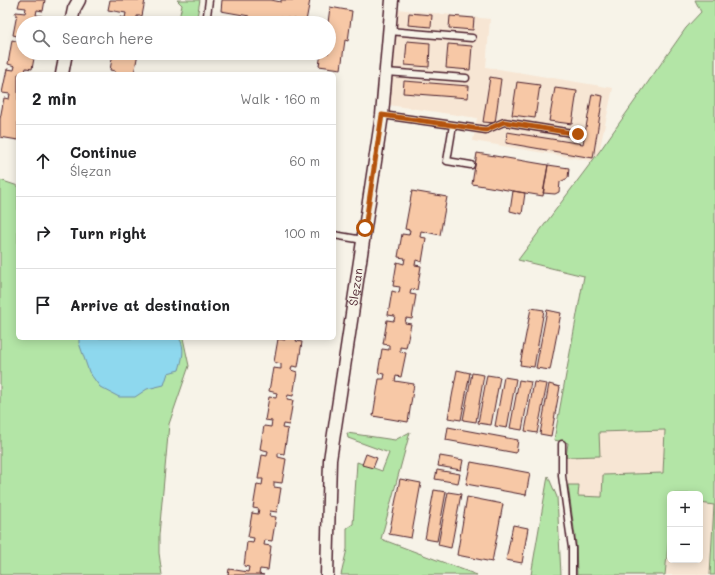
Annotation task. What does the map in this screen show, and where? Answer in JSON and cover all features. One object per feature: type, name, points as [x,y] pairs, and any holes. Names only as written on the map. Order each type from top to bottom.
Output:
[{"type":"street","points":[[72,16],[78,0]]},
{"type":"street","name":"Ślęzan","points":[[327,575],[330,460],[382,115],[392,0]]},
{"type":"street","points":[[62,72],[65,60]]},
{"type":"lane","points":[[207,16],[210,0]]},
{"type":"lane","points":[[389,31],[472,38]]},
{"type":"lane","points":[[386,72],[466,78]]},
{"type":"lane","points":[[382,115],[486,130],[504,122],[578,134]]},
{"type":"lane","points":[[453,125],[447,161],[470,165]]},
{"type":"lane","points":[[336,235],[363,240]]},
{"type":"lane","points":[[562,444],[562,476],[572,548],[572,575]]},
{"type":"shaded area","points":[[397,9],[490,19],[486,67],[613,88],[599,152],[592,161],[473,141],[477,118],[389,105]]},
{"type":"shaded area","points":[[665,430],[663,473],[603,475],[602,497],[578,496],[579,485],[568,485],[566,457],[599,456],[599,432]]},
{"type":"shaded area","points":[[703,503],[714,505],[710,575],[665,575],[667,555],[667,563],[703,563]]},
{"type":"green space","points":[[177,0],[200,0],[197,16],[180,16],[182,5]]},
{"type":"green space","points":[[695,0],[715,0],[715,575],[710,575],[714,505],[703,503],[703,491],[667,491],[667,555],[665,575],[577,575],[576,543],[568,485],[579,485],[578,496],[602,497],[603,475],[663,473],[665,430],[599,432],[600,456],[566,457],[568,443],[554,440],[584,276],[518,260],[599,152],[686,28],[701,12]]},
{"type":"green space","points":[[0,180],[16,185],[16,340],[183,340],[189,366],[169,424],[159,535],[159,553],[162,575],[0,575]]},
{"type":"green space","points":[[410,432],[381,539],[477,575],[341,575],[347,549],[347,528],[353,524],[357,462],[382,471],[389,453],[348,438],[347,433],[395,440]]},
{"type":"green space","points":[[548,476],[557,497],[561,575],[531,575]]},
{"type":"water","points":[[79,340],[180,340],[183,350],[179,370],[168,373],[164,385],[147,389],[135,397],[119,397],[100,387],[89,372]]},
{"type":"building","points":[[20,0],[45,0],[43,11],[37,10],[36,15],[42,16],[17,16],[17,14],[15,14],[16,12],[25,13],[26,8],[18,7]]},
{"type":"building","points":[[110,0],[145,0],[142,16],[125,16],[126,13],[108,10]]},
{"type":"building","points":[[222,0],[271,0],[281,2],[281,0],[310,0],[307,16],[249,16],[221,11]]},
{"type":"building","points":[[330,7],[352,11],[348,41],[345,40],[341,69],[319,66],[320,60],[336,60],[336,16],[329,16]]},
{"type":"building","points":[[409,13],[432,15],[431,27],[408,25]]},
{"type":"building","points":[[450,16],[474,18],[473,30],[449,28]]},
{"type":"building","points":[[16,19],[16,36],[13,35]]},
{"type":"building","points":[[12,40],[16,41],[16,60],[34,60],[32,69],[26,68],[25,72],[16,72],[16,140],[0,137],[0,119],[4,98],[9,99],[10,94],[2,93],[7,69],[14,70],[15,66],[8,64]]},
{"type":"building","points":[[407,41],[430,43],[429,67],[405,65]]},
{"type":"building","points":[[448,44],[472,46],[470,70],[446,68]]},
{"type":"building","points":[[112,60],[137,60],[134,72],[115,72],[110,70]]},
{"type":"building","points":[[490,77],[501,79],[495,123],[483,122]]},
{"type":"building","points":[[404,81],[469,86],[468,98],[403,93]]},
{"type":"building","points":[[517,82],[540,85],[535,118],[512,115]]},
{"type":"building","points":[[555,88],[577,91],[572,124],[549,121]]},
{"type":"building","points":[[592,94],[603,96],[593,158],[506,143],[507,132],[583,144]]},
{"type":"building","points":[[477,153],[548,165],[543,196],[472,184]]},
{"type":"building","points":[[548,165],[569,168],[568,178],[560,182],[559,192],[555,194],[543,193]]},
{"type":"building","points":[[412,191],[447,197],[440,235],[421,231],[420,237],[426,238],[422,262],[416,260],[415,265],[421,266],[417,290],[411,289],[410,294],[416,295],[412,319],[406,318],[405,323],[411,324],[406,348],[400,347],[400,352],[406,353],[401,377],[396,376],[395,381],[414,384],[408,422],[373,416],[379,379],[384,379],[385,374],[378,373],[382,349],[389,350],[389,345],[383,344],[387,320],[394,321],[395,316],[388,315],[392,291],[399,293],[400,287],[393,286],[397,262],[404,264],[405,258],[398,257],[402,234],[409,235],[410,230],[405,229]]},
{"type":"building","points":[[513,191],[525,193],[522,214],[510,211]]},
{"type":"building","points":[[531,308],[544,310],[534,367],[520,365]]},
{"type":"building","points":[[547,310],[561,313],[550,370],[536,368]]},
{"type":"building","points":[[278,340],[296,340],[302,342],[298,367],[292,366],[291,370],[297,372],[293,396],[288,395],[287,399],[293,400],[289,425],[283,424],[282,428],[288,429],[284,454],[278,453],[278,457],[286,459],[282,483],[274,482],[274,487],[281,488],[277,512],[270,511],[269,516],[276,517],[272,541],[265,540],[264,545],[271,546],[268,570],[260,569],[259,574],[264,575],[228,575],[229,569],[248,572],[249,567],[244,566],[247,542],[253,543],[254,538],[248,537],[252,513],[258,514],[259,509],[253,508],[257,484],[262,485],[263,479],[258,479],[262,455],[267,456],[268,451],[260,449],[264,426],[271,427],[272,421],[265,420],[269,397],[276,398],[277,393],[269,391],[273,368],[281,369],[281,364],[274,362]]},
{"type":"building","points":[[457,370],[470,373],[461,420],[448,418]]},
{"type":"building","points":[[472,373],[484,375],[476,422],[463,420]]},
{"type":"building","points":[[487,375],[500,377],[491,425],[478,423]]},
{"type":"building","points":[[504,377],[516,379],[507,428],[495,426]]},
{"type":"building","points":[[519,380],[531,382],[522,430],[510,428]]},
{"type":"building","points":[[534,382],[547,384],[537,433],[525,431]]},
{"type":"building","points":[[549,384],[560,387],[551,436],[540,434]]},
{"type":"building","points":[[448,427],[518,440],[516,453],[446,440]]},
{"type":"building","points":[[366,454],[377,458],[373,468],[362,465]]},
{"type":"building","points":[[440,456],[463,460],[461,470],[438,466]]},
{"type":"building","points":[[471,462],[530,473],[526,495],[466,484]]},
{"type":"building","points":[[437,470],[460,474],[458,483],[435,479]]},
{"type":"building","points":[[400,479],[421,483],[411,538],[389,534]]},
{"type":"building","points":[[434,490],[446,492],[437,541],[425,539]]},
{"type":"building","points":[[448,492],[461,494],[451,548],[438,545]]},
{"type":"building","points":[[467,497],[503,504],[492,562],[457,555]]},
{"type":"building","points":[[513,525],[528,528],[522,563],[506,560]]},
{"type":"route","points":[[365,228],[382,115],[486,130],[504,122],[578,134]]}]
